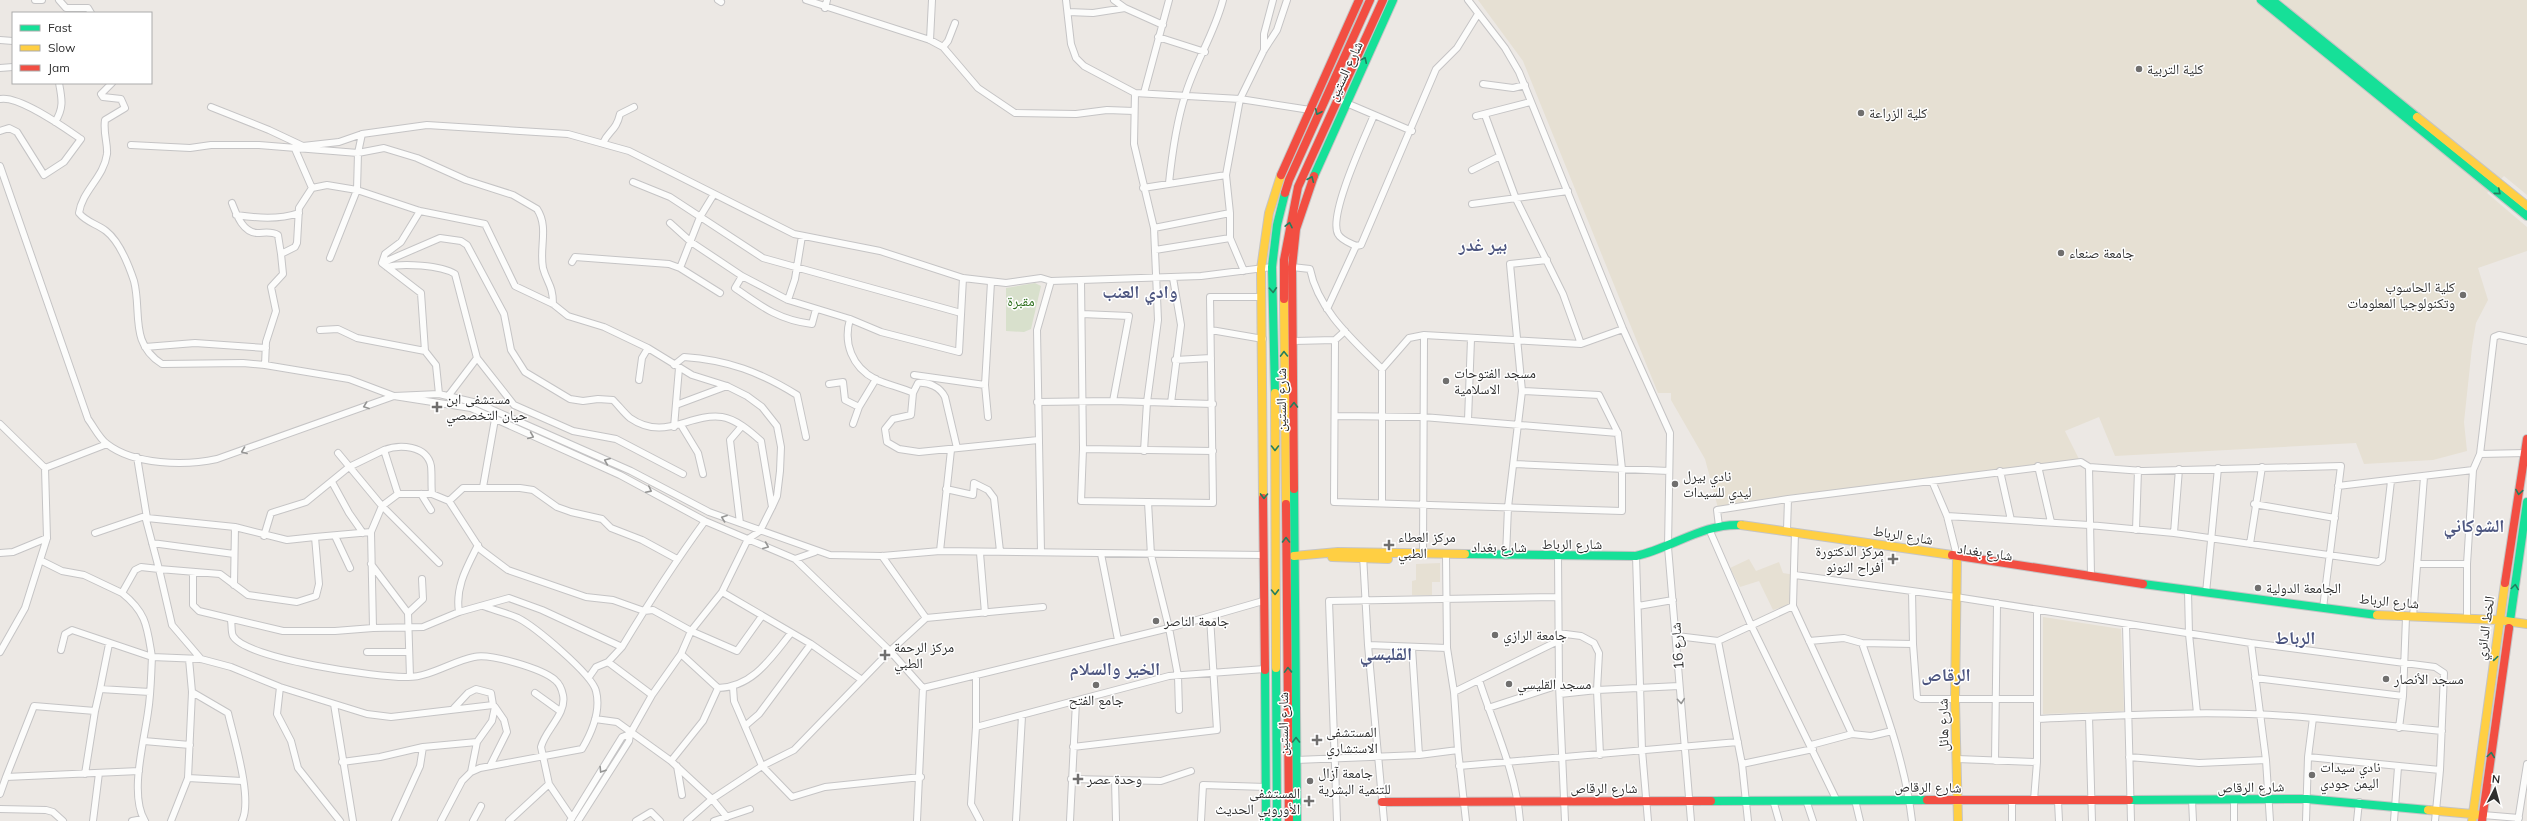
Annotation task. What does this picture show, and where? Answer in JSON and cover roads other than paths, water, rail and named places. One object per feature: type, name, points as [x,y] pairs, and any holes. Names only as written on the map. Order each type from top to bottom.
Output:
[{"type":"main road","name":"شارع الستين","points":[[1266,821],[1263,601],[1264,466],[1261,269],[1269,212],[1280,177],[1359,0]]},
{"type":"main road","name":"شارع الستين","points":[[1277,821],[1275,337],[1272,268],[1277,225],[1289,180],[1370,0]]},
{"type":"main road","name":"شارع الستين","points":[[1289,821],[1291,640],[1294,556],[1294,341],[1292,264],[1296,229],[1307,190],[1341,100],[1383,0]]},
{"type":"main road","name":"شارع الستين","points":[[1297,821],[1285,462],[1284,260],[1298,187],[1393,0]]},
{"type":"main road","points":[[2261,0],[2487,178],[2527,206]]},
{"type":"main road","points":[[2272,0],[2487,178],[2527,216]]},
{"type":"main road","points":[[1321,86],[1329,89]]},
{"type":"main road","points":[[1284,260],[1292,264]]},
{"type":"main road","name":"الخط الدائري","points":[[2472,817],[2498,622],[2527,439]]},
{"type":"main road","points":[[1285,462],[1294,462]]},
{"type":"main road","points":[[1264,466],[1275,466]]},
{"type":"main road","name":"الخط الدائري","points":[[2482,818],[2527,502]]},
{"type":"main road","points":[[1710,532],[1719,526],[1792,533]]},
{"type":"main road","name":"شارع بغداد","points":[[1636,558],[1669,549],[1710,532],[1746,531],[1792,533],[2188,593],[2408,619],[2498,622]]},
{"type":"main road","name":"شارع الرباط","points":[[1294,556],[1318,554],[1363,556],[1423,555],[1446,557],[1506,556],[1636,558]]},
{"type":"main road","name":"شارع بغداد","points":[[1363,556],[1558,558]]},
{"type":"main road","name":"شارع الرباط","points":[[1957,559],[2091,575],[2188,593],[2206,593],[2408,619],[2467,618],[2527,624]]},
{"type":"main road","name":"شارع هائل","points":[[1957,559],[1955,700],[1958,821]]},
{"type":"main road","points":[[1266,749],[1276,748]]},
{"type":"main road","name":"شارع الرقاص","points":[[1382,802],[1646,802],[1836,799],[2129,801],[2307,799],[2436,809],[2482,818]]},
{"type":"street","points":[[35,0],[42,0]]},
{"type":"street","points":[[59,0],[66,8],[88,8],[90,12]]},
{"type":"street","points":[[806,0],[825,8],[930,40],[943,47],[978,88],[1015,113],[1076,114],[1106,110],[1134,111]]},
{"type":"street","points":[[825,8],[827,0]]},
{"type":"street","points":[[930,40],[932,0]]},
{"type":"street","points":[[1072,0],[1067,3],[1071,44],[1076,58],[1084,66],[1135,94],[1144,93],[1240,99],[1310,110]]},
{"type":"street","points":[[1114,0],[1125,8],[1163,25]]},
{"type":"street","points":[[1144,93],[1169,0]]},
{"type":"street","points":[[1169,183],[1172,153],[1185,95],[1205,52],[1223,0]]},
{"type":"street","points":[[1264,50],[1264,34],[1273,0]]},
{"type":"street","points":[[1244,271],[1230,238],[1230,213],[1226,175],[1240,99],[1264,50],[1277,30],[1287,0]]},
{"type":"street","name":"شارع 16","points":[[1468,0],[1505,48],[1525,85],[1530,102],[1568,191],[1623,329],[1670,433],[1669,549],[1677,636],[1679,686],[1692,821]]},
{"type":"street","points":[[1068,12],[1093,13],[1125,8]]},
{"type":"street","points":[[1374,115],[1343,192],[1337,218],[1337,233],[1341,238],[1356,246],[1361,245],[1412,131],[1436,69],[1457,48],[1478,14]]},
{"type":"street","points":[[943,47],[948,41],[955,23]]},
{"type":"street","points":[[1158,37],[1205,52]]},
{"type":"street","points":[[0,40],[12,41]]},
{"type":"street","points":[[0,68],[12,67]]},
{"type":"street","points":[[55,122],[62,111],[63,101],[59,84]]},
{"type":"street","points":[[111,84],[101,94],[103,97],[121,99],[125,108],[105,120],[103,133],[107,153],[97,180],[84,196],[79,212],[84,219],[112,236],[120,250],[134,282],[138,326],[145,347],[152,358],[162,364],[235,363],[265,365],[349,379],[394,396],[471,408],[620,475],[705,521],[795,559],[890,651],[923,688],[921,777],[917,821]]},
{"type":"street","points":[[1483,84],[1513,88],[1525,85]]},
{"type":"street","points":[[1135,94],[1134,144],[1143,188],[1154,228],[1157,277],[1158,320],[1147,402],[1144,451]]},
{"type":"street","points":[[0,99],[6,98],[36,110],[81,139],[64,162],[44,175],[17,132],[9,128],[0,131]]},
{"type":"street","points":[[1341,100],[1412,131]]},
{"type":"street","points":[[1476,116],[1485,115],[1530,102]]},
{"type":"street","points":[[211,107],[269,130],[303,146],[339,142],[362,134],[427,125],[568,134],[630,151],[679,174],[744,210],[802,236],[880,251],[963,278],[1006,283],[1041,278],[1051,281],[1081,281],[1157,277],[1173,278],[1272,268]]},
{"type":"street","points":[[603,143],[606,137],[617,126],[620,114],[634,108]]},
{"type":"street","points":[[1485,115],[1516,199],[1563,294],[1581,344]]},
{"type":"street","points":[[330,258],[357,190],[358,153],[362,134]]},
{"type":"street","points":[[131,145],[190,148],[211,145],[259,145],[358,153],[384,148],[417,158],[466,180],[513,195],[537,209],[544,227],[544,268],[553,289],[553,304]]},
{"type":"street","points":[[295,148],[312,188]]},
{"type":"street","points":[[1472,170],[1500,156]]},
{"type":"street","points":[[0,166],[88,419],[107,444],[137,458],[166,462],[197,463],[226,457],[394,396],[439,394],[449,395],[477,403],[631,472],[709,512],[815,552],[830,555],[882,556],[940,551],[980,553],[1000,551],[1151,555],[1264,555]]},
{"type":"street","points":[[1143,188],[1226,175]]},
{"type":"street","points":[[633,182],[670,197],[763,258],[961,313]]},
{"type":"street","points":[[231,621],[232,632],[236,639],[286,661],[371,675],[410,677],[475,656],[489,657],[528,668],[555,680],[559,684],[564,698],[560,711],[542,743],[542,756],[548,784],[573,820],[622,737],[631,733],[652,695],[680,654],[691,632],[722,592],[748,539],[760,531],[777,496],[781,447],[777,426],[762,407],[727,386],[692,375],[676,367],[648,348],[604,327],[568,316],[553,304],[515,286],[485,224],[420,211],[357,190],[327,184],[312,188],[306,194],[299,208],[297,243],[295,247],[281,254]]},
{"type":"street","points":[[1472,204],[1568,191]]},
{"type":"street","points":[[680,268],[700,217],[714,194]]},
{"type":"street","points":[[232,203],[237,218],[255,233],[272,232],[278,235],[283,274],[271,287],[276,311],[266,348],[265,365]]},
{"type":"street","points":[[384,265],[385,254],[401,242],[420,211]]},
{"type":"street","points":[[236,214],[260,218],[289,217],[299,213]]},
{"type":"street","points":[[1154,228],[1230,213]]},
{"type":"street","points":[[670,224],[691,242],[742,276],[788,300],[850,319],[881,332],[959,352],[963,278]]},
{"type":"street","points":[[788,300],[795,279],[795,267],[802,236]]},
{"type":"street","points":[[384,265],[440,238],[461,242],[467,245],[504,314],[511,350],[526,372],[570,399],[613,400],[630,418],[650,427],[681,426],[708,417],[723,417],[742,426],[761,440],[772,507]]},
{"type":"street","points":[[1155,250],[1230,238]]},
{"type":"street","points":[[1328,309],[1356,246]]},
{"type":"street","points":[[572,262],[575,257],[669,264],[680,268],[720,293]]},
{"type":"street","points":[[1506,556],[1508,507],[1522,391],[1519,340],[1510,264],[1547,260]]},
{"type":"street","points":[[384,265],[400,264],[412,267],[447,269],[455,274],[477,358],[514,405],[573,431],[616,439],[683,474]]},
{"type":"street","points":[[1292,264],[1310,269],[1313,285],[1328,309],[1345,330],[1382,369]]},
{"type":"street","points":[[384,265],[421,293],[425,351],[436,365],[439,394]]},
{"type":"street","points":[[742,276],[735,288],[776,315],[791,321],[812,324],[816,309]]},
{"type":"street","points":[[1171,403],[1175,360],[1181,325],[1173,278]]},
{"type":"street","points":[[1041,552],[1037,402],[1037,330],[1051,281]]},
{"type":"street","points":[[1081,281],[1083,449],[1081,501],[1213,503],[1213,404],[1210,297],[1262,297]]},
{"type":"street","points":[[988,417],[985,385],[991,282]]},
{"type":"street","points":[[1082,314],[1129,316],[1113,401]]},
{"type":"street","points":[[850,319],[846,332],[849,350],[859,367],[876,379],[913,393]]},
{"type":"street","points":[[320,330],[338,329],[357,338],[425,351]]},
{"type":"street","points":[[1382,503],[1382,369],[1409,338],[1424,335],[1471,339],[1581,344],[1623,329]]},
{"type":"street","points":[[1211,330],[1262,339]]},
{"type":"street","points":[[1294,341],[1335,340],[1345,330]]},
{"type":"street","points":[[1423,555],[1424,335]]},
{"type":"street","points":[[2467,618],[2467,564],[2473,470],[2480,454],[2494,337],[2499,335],[2527,341]]},
{"type":"street","points":[[1468,420],[1471,339]]},
{"type":"street","points":[[1335,340],[1336,416],[1334,502],[1424,503],[1622,511],[1622,469],[1618,433],[1599,395],[1522,391]]},
{"type":"street","points":[[145,347],[195,343],[266,348]]},
{"type":"street","points":[[639,380],[642,358],[648,348]]},
{"type":"street","points":[[674,427],[676,405],[676,367],[684,357],[713,359],[740,366],[781,384],[797,395],[806,437]]},
{"type":"street","points":[[449,395],[477,358]]},
{"type":"street","points":[[1175,360],[1211,358]]},
{"type":"street","points":[[914,375],[985,385]]},
{"type":"street","points":[[853,424],[859,407],[876,379]]},
{"type":"street","points":[[829,384],[843,382],[845,400],[859,407]]},
{"type":"street","points":[[940,551],[946,489],[954,449],[945,397],[941,390],[928,384],[918,383],[913,393],[911,415],[893,419],[888,423],[885,435],[887,442],[899,450],[919,452],[954,449],[1038,440]]},
{"type":"street","points":[[676,405],[727,386]]},
{"type":"street","points":[[1037,402],[1113,401],[1213,404]]},
{"type":"street","points":[[1336,416],[1423,417],[1618,433]]},
{"type":"street","points":[[483,487],[495,419]]},
{"type":"street","points":[[0,424],[45,468],[47,538],[26,608],[0,652]]},
{"type":"street","points":[[518,430],[521,424]]},
{"type":"street","points":[[681,426],[698,453],[703,474]]},
{"type":"street","points":[[740,524],[730,440],[742,426]]},
{"type":"street","points":[[45,468],[107,444]]},
{"type":"street","points":[[264,536],[271,513],[306,502],[349,467],[394,446],[418,450],[427,456],[431,465],[432,494]]},
{"type":"street","points":[[1083,449],[1213,451]]},
{"type":"street","points":[[384,450],[398,494]]},
{"type":"street","points":[[338,453],[382,506],[438,563]]},
{"type":"street","points":[[2480,454],[2525,453]]},
{"type":"street","points":[[137,458],[146,516],[172,625],[201,659]]},
{"type":"street","points":[[1719,526],[1717,510],[1788,499],[2038,466],[2081,462],[2089,467],[2138,470],[2341,466],[2331,557],[2322,608]]},
{"type":"street","points":[[1514,464],[1669,471]]},
{"type":"street","points":[[2038,466],[2051,522]]},
{"type":"street","points":[[2089,467],[2091,575]]},
{"type":"street","points":[[2250,544],[2254,504],[2262,467]]},
{"type":"street","points":[[2206,593],[2218,468]]},
{"type":"street","points":[[2136,530],[2138,470]]},
{"type":"street","points":[[2174,534],[2179,470]]},
{"type":"street","points":[[2338,486],[2391,481],[2473,470]]},
{"type":"street","points":[[2000,471],[2011,520]]},
{"type":"street","points":[[2400,728],[2403,696],[2403,662],[2417,564],[2424,477]]},
{"type":"street","points":[[1932,480],[1947,516],[1957,559]]},
{"type":"street","points":[[1947,516],[2089,525],[2211,538],[2331,557],[2380,561],[2391,481]]},
{"type":"street","points":[[332,482],[349,513],[364,533]]},
{"type":"street","points":[[946,489],[973,495],[974,483],[988,490],[994,498],[1000,551]]},
{"type":"street","points":[[449,501],[463,488],[483,487],[533,490],[557,506],[571,512],[602,519],[611,528],[642,540],[677,559]]},
{"type":"street","points":[[373,628],[371,532],[382,506],[398,494],[432,494],[449,501],[478,545],[493,561],[519,575],[586,597],[613,600],[644,611],[654,610],[691,632],[737,651],[762,616]]},
{"type":"street","points":[[422,494],[431,510]]},
{"type":"street","points":[[1788,499],[1795,575],[1793,606],[1852,734]]},
{"type":"street","points":[[1148,502],[1151,555],[1169,628],[1178,676],[1180,710]]},
{"type":"street","points":[[2254,504],[2335,518]]},
{"type":"street","points":[[146,516],[149,519],[235,527],[264,536],[287,540],[371,532]]},
{"type":"street","points":[[95,533],[146,516]]},
{"type":"street","points":[[589,677],[596,667],[608,662],[622,647],[677,559],[705,521]]},
{"type":"street","points":[[234,585],[235,527]]},
{"type":"street","points":[[1710,532],[1750,625],[1812,747],[1836,799]]},
{"type":"street","points":[[334,536],[350,568]]},
{"type":"street","points":[[122,593],[138,568],[159,569],[220,574],[246,594],[297,602],[316,596],[319,584],[315,537]]},
{"type":"street","points":[[0,552],[13,552],[47,538]]},
{"type":"street","points":[[152,543],[234,554]]},
{"type":"street","points":[[459,612],[457,598],[461,580],[478,545]]},
{"type":"street","points":[[795,559],[815,552]]},
{"type":"street","points":[[980,553],[985,613]]},
{"type":"street","points":[[1101,554],[1118,640]]},
{"type":"street","points":[[882,556],[926,618]]},
{"type":"street","points":[[1363,556],[1368,645],[1384,821]]},
{"type":"street","points":[[1446,557],[1447,648],[1454,692],[1459,766],[1466,821]]},
{"type":"street","points":[[1558,558],[1559,685],[1565,821]]},
{"type":"street","points":[[1636,558],[1642,689],[1642,750],[1648,821]]},
{"type":"street","points":[[40,560],[62,571],[84,575],[122,593],[136,604],[144,617],[152,657],[150,692],[139,771],[138,799],[144,820],[132,821]]},
{"type":"street","points":[[371,564],[408,613],[410,677]]},
{"type":"street","points":[[2417,564],[2467,564]]},
{"type":"street","points":[[194,572],[194,609],[231,621],[289,631],[423,627],[459,612],[509,598],[622,647]]},
{"type":"street","points":[[1795,575],[1956,596],[2126,625],[2251,643],[2435,667],[2444,673],[2440,770],[2434,821]]},
{"type":"street","points":[[408,613],[423,599],[422,579]]},
{"type":"street","points":[[1912,591],[1913,644],[1917,697],[1955,700],[2037,698]]},
{"type":"street","points":[[722,592],[811,644],[862,680]]},
{"type":"street","points":[[2188,593],[2189,634],[2197,712]]},
{"type":"street","points":[[1337,821],[1333,759],[1329,600],[1365,601],[1558,597]]},
{"type":"street","points":[[1638,606],[1673,600]]},
{"type":"street","points":[[923,688],[1169,628],[1263,601]]},
{"type":"street","points":[[1995,761],[1997,603]]},
{"type":"street","points":[[441,821],[462,781],[471,772],[490,766],[582,749],[595,719],[598,704],[596,689],[589,677],[518,619],[483,606]]},
{"type":"street","points":[[1677,636],[1718,640],[1793,606]]},
{"type":"street","points":[[686,821],[712,799],[762,766],[794,750],[890,651],[926,618],[1043,607]]},
{"type":"street","points":[[2034,800],[2037,762],[2037,610]]},
{"type":"street","points":[[1073,747],[1217,730],[1215,674],[1210,617]]},
{"type":"street","points":[[2126,625],[2130,715],[2129,801],[2131,821]]},
{"type":"street","points":[[61,650],[65,634],[72,630],[109,644],[152,657],[201,659],[231,667],[280,687],[367,714],[391,717],[454,708],[494,706]]},
{"type":"street","points":[[680,654],[718,688],[734,687],[745,682],[766,663],[791,633]]},
{"type":"street","points":[[1558,633],[1581,636],[1594,643],[1599,653],[1597,690],[1600,755]]},
{"type":"street","points":[[1808,641],[1844,638],[1862,643],[1913,644]]},
{"type":"street","points":[[1718,640],[1742,764],[1748,821]]},
{"type":"street","points":[[1454,692],[1558,641]]},
{"type":"street","points":[[1862,643],[1892,731],[1910,800],[1912,821]]},
{"type":"street","points":[[2251,643],[2266,760],[2270,799],[2270,821]]},
{"type":"street","points":[[85,774],[95,710],[109,644]]},
{"type":"street","points":[[745,726],[759,714],[811,644]]},
{"type":"street","points":[[1368,645],[1412,648],[1447,648]]},
{"type":"street","points":[[1412,648],[1419,755]]},
{"type":"street","points":[[367,652],[410,652]]},
{"type":"street","points":[[171,821],[188,778],[192,692],[189,658]]},
{"type":"street","points":[[608,662],[652,695]]},
{"type":"street","points":[[976,727],[1076,702],[1169,676],[1215,674],[1265,669]]},
{"type":"street","points":[[976,675],[976,727],[971,804],[980,821]]},
{"type":"street","points":[[2255,678],[2403,696]]},
{"type":"street","points":[[1479,680],[1507,762],[1518,801],[1520,821]]},
{"type":"street","points":[[1488,708],[1559,685]]},
{"type":"street","points":[[1560,694],[1597,690],[1679,686]]},
{"type":"street","points":[[280,687],[277,714],[290,741],[298,768],[340,821]]},
{"type":"street","points":[[734,687],[734,700],[762,766],[792,797],[825,787],[921,777]]},
{"type":"street","points":[[100,688],[150,692]]},
{"type":"street","points":[[671,761],[703,721],[718,688]]},
{"type":"street","points":[[454,708],[468,693],[476,689],[490,693],[494,706],[504,720],[507,732],[490,766]]},
{"type":"street","points":[[192,692],[228,713],[246,797],[246,813],[242,821]]},
{"type":"street","points":[[535,693],[560,711]]},
{"type":"street","points":[[1070,821],[1076,702]]},
{"type":"street","points":[[334,704],[352,821]]},
{"type":"street","points":[[0,794],[34,706],[95,710]]},
{"type":"street","points":[[471,772],[477,742],[492,721],[494,706]]},
{"type":"street","points":[[2037,720],[2197,712],[2260,713],[2442,731]]},
{"type":"street","points":[[1016,821],[1022,716]]},
{"type":"street","points":[[2089,717],[2092,821]]},
{"type":"street","points":[[2306,821],[2308,757],[2313,718]]},
{"type":"street","points":[[595,719],[613,720],[671,761],[712,799],[727,817]]},
{"type":"street","points":[[1742,764],[1812,747],[1852,734],[1872,736],[1892,731]]},
{"type":"street","points":[[144,741],[190,745]]},
{"type":"street","points":[[342,762],[380,757],[423,747],[477,742]]},
{"type":"street","points":[[1459,766],[1600,755],[1684,745],[1738,742]]},
{"type":"street","points":[[395,821],[420,766],[423,747]]},
{"type":"street","points":[[1296,760],[1419,755],[1458,750]]},
{"type":"street","points":[[2129,757],[2199,762],[2266,760]]},
{"type":"street","points":[[2308,757],[2440,770]]},
{"type":"street","points":[[1957,759],[2037,762]]},
{"type":"street","points":[[2482,818],[2518,820],[2527,764]]},
{"type":"street","points":[[677,766],[682,795]]},
{"type":"street","points":[[2394,821],[2398,767]]},
{"type":"street","points":[[6,777],[139,771]]},
{"type":"street","points":[[1071,779],[1161,781],[1191,771]]},
{"type":"street","points":[[93,821],[98,773]]},
{"type":"street","points":[[188,778],[242,781]]},
{"type":"street","points":[[1115,780],[1116,821]]},
{"type":"street","points":[[509,821],[548,784]]},
{"type":"street","points":[[1200,821],[1203,784],[1266,787]]},
{"type":"street","points":[[1774,800],[1779,821]]},
{"type":"street","points":[[1806,800],[1813,821]]},
{"type":"street","points":[[1855,800],[1860,821]]},
{"type":"street","points":[[2192,800],[2193,821]]},
{"type":"street","points":[[2234,800],[2234,821]]},
{"type":"street","points":[[2012,801],[2012,821]]},
{"type":"street","points":[[2058,801],[2058,821]]},
{"type":"street","points":[[2357,821],[2359,802]]},
{"type":"street","points":[[473,821],[481,806]]},
{"type":"street","points":[[0,809],[46,810],[56,814],[63,821]]},
{"type":"street","points":[[714,821],[750,809]]},
{"type":"street","points":[[636,821],[651,812],[660,821]]},
{"type":"place","name":"كلية التربية","points":[[2139,69]]},
{"type":"place","name":"كلية الزراعة","points":[[1861,113]]},
{"type":"place","name":"جامعة صنعاء","points":[[2061,253]]},
{"type":"place","name":"كلية الحاسوب وتكنولوجيا المعلومات","points":[[2463,295]]},
{"type":"place","name":"مسجد الفتوحات الاسلامية","points":[[1446,381]]},
{"type":"place","name":"مستشفى ابن حيان التخصصي","points":[[437,407]]},
{"type":"place","name":"نادي بيرل ليدي للسيدات","points":[[1675,484]]},
{"type":"place","name":"مركز العطاء الطبي","points":[[1389,545]]},
{"type":"place","name":"مركز الدكتورة أفراح النونو","points":[[1893,559]]},
{"type":"place","name":"الجامعة الدولية","points":[[2258,588]]},
{"type":"place","name":"جامعة الناصر","points":[[1156,621]]},
{"type":"place","name":"جامعة الرازي","points":[[1495,635]]},
{"type":"place","name":"مركز الرحمة الطبي","points":[[885,655]]},
{"type":"place","name":"مسجد الأنصار","points":[[2386,679]]},
{"type":"place","name":"مسجد القليسي","points":[[1509,684]]},
{"type":"place","name":"جامع الفتح","points":[[1096,685]]},
{"type":"place","name":"المستشفى الاستشاري","points":[[1317,740]]},
{"type":"place","name":"نادي سيدات اليمن جودي","points":[[2312,775]]},
{"type":"place","name":"وحدة عصر","points":[[1078,779]]},
{"type":"place","name":"جامعة آزال للتنمية البشرية","points":[[1310,781]]},
{"type":"place","name":"المستشفى الأوروبي الحديث","points":[[1309,801]]},
{"type":"district","name":"بير غدر","points":[[1483,244]]},
{"type":"district","name":"وادي العنب","points":[[1140,291]]},
{"type":"district","name":"الشوكاني","points":[[2474,525]]},
{"type":"district","name":"الرباط","points":[[2295,637]]},
{"type":"district","name":"القليسي","points":[[1386,653]]},
{"type":"district","name":"الخير والسلام","points":[[1115,668]]},
{"type":"district","name":"الرقاص","points":[[1946,674]]},
{"type":"park label","name":"مقبرة","points":[[1021,301]]}]
